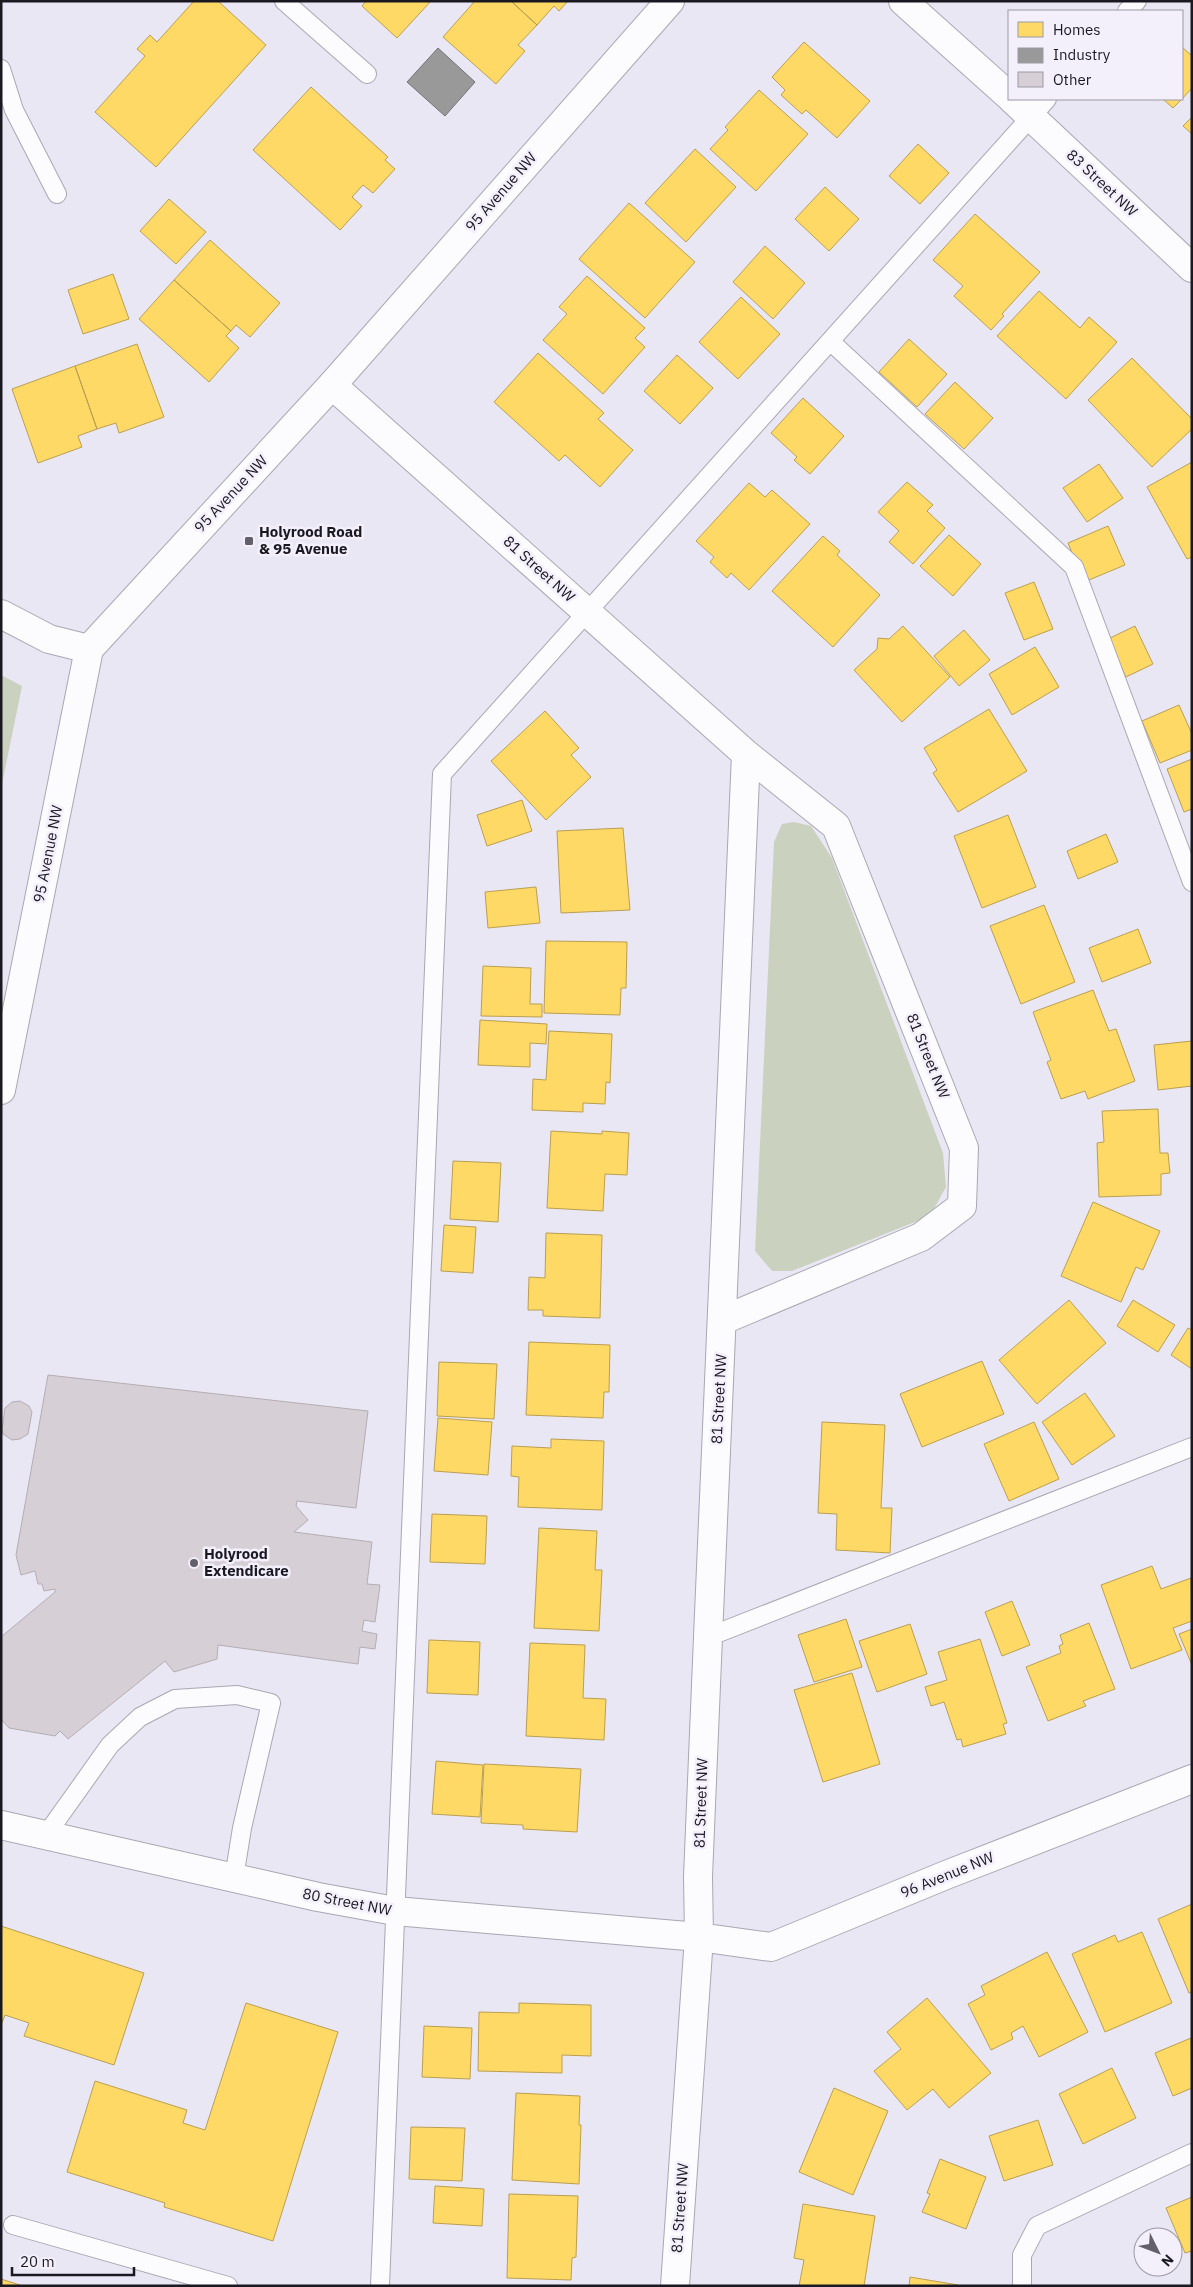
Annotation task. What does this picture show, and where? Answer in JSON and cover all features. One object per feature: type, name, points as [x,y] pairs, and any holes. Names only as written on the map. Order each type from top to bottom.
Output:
[{"type":"street","name":"95 Avenue NW","points":[[1,1090],[89,649],[332,385],[670,1]]},
{"type":"street","name":"83 Street NW","points":[[903,1],[1008,89]]},
{"type":"street","name":"83 Street NW","points":[[1025,103],[1192,268]]},
{"type":"street","name":"81 Street NW","points":[[332,385],[746,754],[836,826],[964,1148],[962,1206],[921,1237],[723,1320]]},
{"type":"street","points":[[1,614],[49,639],[89,649]]},
{"type":"street","name":"81 Street NW","points":[[675,2286],[699,1937],[698,1877],[746,754]]},
{"type":"street","name":"96 Avenue NW","points":[[699,1937],[771,1947],[955,1871],[1192,1779]]},
{"type":"street","name":"80 Street NW","points":[[1,1825],[318,1897],[396,1911],[699,1937]]},
{"type":"lane","points":[[284,1],[367,74]]},
{"type":"lane","points":[[1,68],[14,110],[57,194]]},
{"type":"lane","points":[[380,2286],[442,774],[830,341],[1025,103]]},
{"type":"lane","points":[[830,341],[1074,567],[1192,882]]},
{"type":"lane","points":[[708,1637],[1192,1446]]},
{"type":"lane","points":[[46,1835],[110,1745],[140,1717],[175,1699],[237,1694],[271,1703],[242,1828],[234,1878]]},
{"type":"lane","points":[[1022,2286],[1022,2255],[1037,2226],[1192,2153]]},
{"type":"lane","points":[[14,2225],[228,2286]]},
{"type":"green space","points":[[1,675],[22,686],[1,789]]},
{"type":"green space","points":[[794,822],[811,826],[832,858],[943,1153],[946,1187],[930,1216],[792,1271],[772,1271],[755,1251],[774,842],[782,824]]},
{"type":"building: Homes","points":[[194,1],[218,1],[266,45],[156,167],[95,112],[145,56],[137,49],[150,35],[157,42]]},
{"type":"building: Homes","points":[[366,1],[431,1],[397,38],[362,6]]},
{"type":"building: Homes","points":[[475,1],[511,1],[537,25],[518,45],[525,51],[496,84],[443,37]]},
{"type":"building: Homes","points":[[511,1],[568,1],[559,11],[554,6],[537,25]]},
{"type":"building: Homes","points":[[804,42],[870,101],[837,138],[806,110],[802,114],[781,95],[785,90],[772,77]]},
{"type":"building: Homes","points":[[1183,48],[1192,56],[1192,88],[1183,98]]},
{"type":"building: Homes","points":[[311,87],[388,157],[385,160],[395,169],[373,193],[363,185],[352,197],[362,206],[340,230],[253,150]]},
{"type":"building: Homes","points":[[759,90],[808,134],[756,191],[710,149],[728,130],[725,127]]},
{"type":"building: Homes","points":[[1164,100],[1181,100],[1173,108]]},
{"type":"building: Homes","points":[[1192,117],[1192,134],[1183,126]]},
{"type":"building: Homes","points":[[918,144],[949,173],[920,204],[889,176]]},
{"type":"building: Homes","points":[[695,149],[736,187],[686,242],[645,203]]},
{"type":"building: Homes","points":[[825,187],[859,219],[829,251],[795,219]]},
{"type":"building: Homes","points":[[169,199],[206,232],[176,264],[140,231]]},
{"type":"building: Homes","points":[[629,203],[695,262],[645,318],[579,259]]},
{"type":"building: Homes","points":[[975,214],[1040,272],[1002,314],[1004,316],[991,330],[954,296],[963,286],[933,260]]},
{"type":"building: Homes","points":[[210,240],[280,303],[250,337],[236,325],[231,331],[174,280]]},
{"type":"building: Homes","points":[[765,246],[805,283],[773,319],[733,282]]},
{"type":"building: Homes","points":[[113,274],[129,319],[83,334],[68,290]]},
{"type":"building: Homes","points":[[587,276],[645,328],[635,338],[645,347],[603,394],[543,340],[567,314],[559,307]]},
{"type":"building: Homes","points":[[174,280],[231,331],[226,336],[239,348],[209,382],[139,319]]},
{"type":"building: Homes","points":[[1039,291],[1080,328],[1089,317],[1117,342],[1066,399],[997,336]]},
{"type":"building: Homes","points":[[741,297],[780,334],[738,379],[699,342]]},
{"type":"building: Homes","points":[[909,339],[947,374],[917,407],[879,372]]},
{"type":"building: Homes","points":[[137,344],[164,417],[119,433],[116,423],[97,429],[75,366]]},
{"type":"building: Homes","points":[[538,353],[604,413],[598,419],[633,450],[600,487],[565,455],[559,461],[494,402]]},
{"type":"building: Homes","points":[[677,355],[713,388],[680,424],[644,391]]},
{"type":"building: Homes","points":[[1132,358],[1192,419],[1192,429],[1152,467],[1088,400]]},
{"type":"building: Homes","points":[[75,366],[97,429],[78,436],[82,447],[38,463],[12,389]]},
{"type":"building: Homes","points":[[955,382],[993,418],[964,449],[925,414]]},
{"type":"building: Homes","points":[[803,398],[844,436],[810,474],[794,460],[797,457],[771,433]]},
{"type":"building: Homes","points":[[1192,462],[1192,557],[1187,559],[1147,487]]},
{"type":"building: Homes","points":[[1099,464],[1123,498],[1087,522],[1063,488]]},
{"type":"building: Homes","points":[[907,482],[933,505],[927,511],[945,528],[913,564],[889,542],[899,531],[878,512]]},
{"type":"building: Homes","points":[[749,483],[765,497],[772,490],[810,524],[749,590],[731,573],[727,578],[710,562],[714,557],[696,541]]},
{"type":"building: Homes","points":[[1108,526],[1125,565],[1084,582],[1068,543]]},
{"type":"building: Homes","points":[[949,535],[981,564],[953,596],[920,566]]},
{"type":"building: Homes","points":[[823,536],[840,551],[837,555],[880,595],[833,647],[772,591]]},
{"type":"building: Homes","points":[[1034,582],[1053,629],[1024,640],[1005,593]]},
{"type":"building: Homes","points":[[903,626],[950,677],[902,722],[854,670],[877,649],[878,638],[889,639]]},
{"type":"building: Homes","points":[[1135,626],[1153,664],[1126,677],[1108,639]]},
{"type":"building: Homes","points":[[964,630],[990,660],[959,686],[934,656]]},
{"type":"building: Homes","points":[[1035,647],[1059,687],[1012,715],[989,674]]},
{"type":"building: Homes","points":[[1179,705],[1192,734],[1192,750],[1160,763],[1142,721]]},
{"type":"building: Homes","points":[[989,709],[1027,771],[958,812],[933,773],[937,770],[924,748]]},
{"type":"building: Homes","points":[[545,711],[579,748],[571,755],[591,777],[546,820],[491,761]]},
{"type":"building: Homes","points":[[1192,759],[1192,809],[1184,812],[1167,769]]},
{"type":"building: Homes","points":[[522,800],[532,831],[487,846],[477,815]]},
{"type":"building: Homes","points":[[1008,815],[1036,887],[982,908],[954,836]]},
{"type":"building: Homes","points":[[623,828],[630,910],[561,913],[557,831]]},
{"type":"building: Homes","points":[[1106,834],[1118,862],[1078,879],[1067,851]]},
{"type":"building: Homes","points":[[536,887],[540,923],[488,928],[485,892]]},
{"type":"building: Homes","points":[[1044,905],[1075,982],[1021,1004],[990,926]]},
{"type":"building: Homes","points":[[1138,929],[1151,963],[1102,982],[1089,948]]},
{"type":"building: Homes","points":[[546,941],[627,942],[626,988],[621,988],[620,1015],[544,1013]]},
{"type":"building: Homes","points":[[483,966],[531,968],[530,1004],[542,1004],[542,1017],[481,1016]]},
{"type":"building: Homes","points":[[1093,990],[1109,1031],[1116,1029],[1135,1081],[1088,1099],[1085,1091],[1061,1099],[1047,1062],[1051,1060],[1033,1012]]},
{"type":"building: Homes","points":[[480,1020],[547,1024],[546,1044],[530,1043],[530,1067],[478,1065]]},
{"type":"building: Homes","points":[[549,1031],[612,1034],[610,1083],[606,1082],[605,1104],[583,1103],[583,1112],[532,1110],[533,1079],[546,1080]]},
{"type":"building: Homes","points":[[1192,1041],[1192,1086],[1158,1090],[1154,1045]]},
{"type":"building: Homes","points":[[1158,1109],[1160,1153],[1168,1153],[1170,1173],[1161,1174],[1161,1195],[1099,1197],[1097,1143],[1104,1142],[1102,1111]]},
{"type":"building: Homes","points":[[551,1131],[602,1134],[602,1131],[629,1133],[627,1175],[605,1174],[603,1211],[547,1208]]},
{"type":"building: Homes","points":[[453,1161],[501,1163],[498,1222],[450,1219]]},
{"type":"building: Homes","points":[[1093,1202],[1160,1231],[1143,1270],[1136,1267],[1121,1302],[1061,1276]]},
{"type":"building: Homes","points":[[444,1225],[476,1227],[473,1273],[441,1271]]},
{"type":"building: Homes","points":[[546,1233],[602,1235],[600,1318],[543,1316],[543,1310],[528,1310],[529,1277],[545,1278]]},
{"type":"building: Homes","points":[[1069,1300],[1106,1343],[1037,1404],[999,1360]]},
{"type":"building: Homes","points":[[1133,1300],[1175,1325],[1158,1352],[1117,1326]]},
{"type":"building: Homes","points":[[1188,1328],[1192,1330],[1192,1369],[1171,1355]]},
{"type":"building: Homes","points":[[529,1342],[610,1345],[609,1392],[604,1392],[603,1418],[526,1415]]},
{"type":"building: Homes","points":[[982,1361],[1004,1414],[922,1447],[900,1394]]},
{"type":"building: Homes","points":[[439,1362],[497,1364],[494,1419],[437,1416]]},
{"type":"building: Homes","points":[[1085,1393],[1115,1436],[1072,1465],[1042,1422]]},
{"type":"building: Homes","points":[[438,1418],[492,1422],[488,1475],[434,1471]]},
{"type":"building: Homes","points":[[822,1422],[885,1425],[881,1508],[892,1508],[890,1553],[836,1550],[837,1514],[818,1513]]},
{"type":"building: Homes","points":[[1034,1422],[1059,1479],[1009,1501],[984,1444]]},
{"type":"building: Homes","points":[[551,1439],[604,1441],[602,1510],[518,1507],[519,1477],[511,1476],[512,1446],[551,1448]]},
{"type":"building: Homes","points":[[432,1514],[487,1516],[485,1564],[430,1562]]},
{"type":"building: Homes","points":[[539,1528],[597,1531],[595,1570],[602,1570],[599,1631],[534,1628]]},
{"type":"building: Homes","points":[[1152,1566],[1161,1589],[1191,1578],[1192,1621],[1173,1628],[1182,1650],[1131,1669],[1101,1585]]},
{"type":"building: Homes","points":[[1012,1601],[1030,1645],[1002,1656],[985,1612]]},
{"type":"building: Homes","points":[[846,1619],[862,1667],[814,1682],[798,1635]]},
{"type":"building: Homes","points":[[1089,1623],[1115,1689],[1083,1701],[1086,1706],[1048,1721],[1026,1667],[1061,1653],[1059,1646],[1063,1644],[1060,1635]]},
{"type":"building: Homes","points":[[910,1624],[927,1674],[877,1692],[859,1641]]},
{"type":"building: Homes","points":[[1192,1629],[1192,1665],[1179,1634]]},
{"type":"building: Homes","points":[[980,1639],[1007,1723],[1003,1724],[1006,1734],[963,1747],[961,1739],[957,1740],[944,1702],[931,1706],[925,1687],[947,1680],[938,1652]]},
{"type":"building: Homes","points":[[429,1640],[480,1642],[478,1695],[427,1693]]},
{"type":"building: Homes","points":[[530,1643],[585,1645],[583,1698],[606,1699],[604,1740],[526,1736]]},
{"type":"building: Homes","points":[[852,1673],[880,1764],[823,1782],[794,1690]]},
{"type":"building: Homes","points":[[436,1761],[483,1765],[480,1817],[432,1814]]},
{"type":"building: Homes","points":[[484,1764],[581,1769],[577,1832],[523,1829],[523,1825],[481,1823]]},
{"type":"building: Homes","points":[[1192,1904],[1192,1992],[1189,1993],[1158,1919]]},
{"type":"building: Homes","points":[[1,1926],[144,1973],[114,2065],[24,2036],[29,2023],[5,2015],[1,2025]]},
{"type":"building: Homes","points":[[1142,1932],[1172,2003],[1105,2032],[1072,1954],[1115,1935],[1118,1942]]},
{"type":"building: Homes","points":[[1047,1952],[1088,2032],[1039,2057],[1023,2026],[1011,2033],[1013,2039],[991,2050],[968,2004],[985,1995],[981,1986]]},
{"type":"building: Homes","points":[[927,1998],[991,2073],[949,2108],[933,2089],[907,2110],[874,2071],[901,2049],[887,2032]]},
{"type":"building: Homes","points":[[246,2003],[338,2032],[273,2241],[164,2207],[165,2203],[67,2172],[95,2081],[187,2110],[183,2123],[205,2130]]},
{"type":"building: Homes","points":[[519,2003],[591,2005],[591,2056],[562,2055],[562,2073],[478,2071],[479,2012],[519,2013]]},
{"type":"building: Homes","points":[[424,2026],[472,2028],[470,2079],[422,2077]]},
{"type":"building: Homes","points":[[1191,2038],[1192,2088],[1173,2096],[1155,2053]]},
{"type":"building: Homes","points":[[1112,2068],[1136,2118],[1083,2144],[1059,2094]]},
{"type":"building: Homes","points":[[834,2088],[888,2111],[853,2195],[799,2172]]},
{"type":"building: Homes","points":[[516,2093],[580,2096],[579,2184],[512,2180]]},
{"type":"building: Homes","points":[[1038,2120],[1053,2165],[1004,2181],[989,2136]]},
{"type":"building: Homes","points":[[411,2127],[465,2128],[462,2181],[409,2179]]},
{"type":"building: Homes","points":[[940,2159],[986,2177],[966,2229],[922,2212],[930,2194],[927,2193]]},
{"type":"building: Homes","points":[[435,2186],[484,2189],[482,2226],[433,2223]]},
{"type":"building: Homes","points":[[509,2194],[578,2196],[576,2257],[572,2258],[571,2280],[507,2278]]},
{"type":"building: Homes","points":[[1192,2197],[1192,2251],[1185,2253],[1183,2248],[1183,2227],[1174,2227],[1166,2208]]},
{"type":"building: Homes","points":[[803,2204],[875,2216],[864,2286],[799,2286],[804,2260],[794,2258]]},
{"type":"building: Homes","points":[[910,2277],[958,2285],[958,2286],[909,2286]]},
{"type":"building: Homes","points":[[1,2279],[23,2286],[1,2286]]},
{"type":"building: Industry","points":[[438,48],[475,82],[445,116],[407,82]]},
{"type":"building: Other","name":"Holyrood Extendicare","points":[[48,1375],[368,1411],[356,1508],[297,1501],[296,1506],[308,1520],[294,1532],[372,1542],[367,1584],[380,1585],[375,1622],[364,1620],[362,1631],[377,1634],[375,1649],[360,1647],[358,1664],[218,1645],[217,1659],[174,1672],[165,1661],[68,1739],[60,1731],[55,1736],[9,1728],[1,1719],[1,1637],[55,1592],[55,1589],[44,1591],[42,1584],[38,1584],[35,1571],[21,1575],[16,1555]]},
{"type":"building: Other","points":[[20,1401],[29,1406],[32,1412],[28,1434],[20,1439],[12,1440],[3,1434],[2,1430],[5,1408],[12,1402]]},
{"type":"place","name":"Holyrood Road & 95 Avenue","points":[[249,541]]},
{"type":"place","name":"Holyrood Extendicare","points":[[194,1563]]}]
